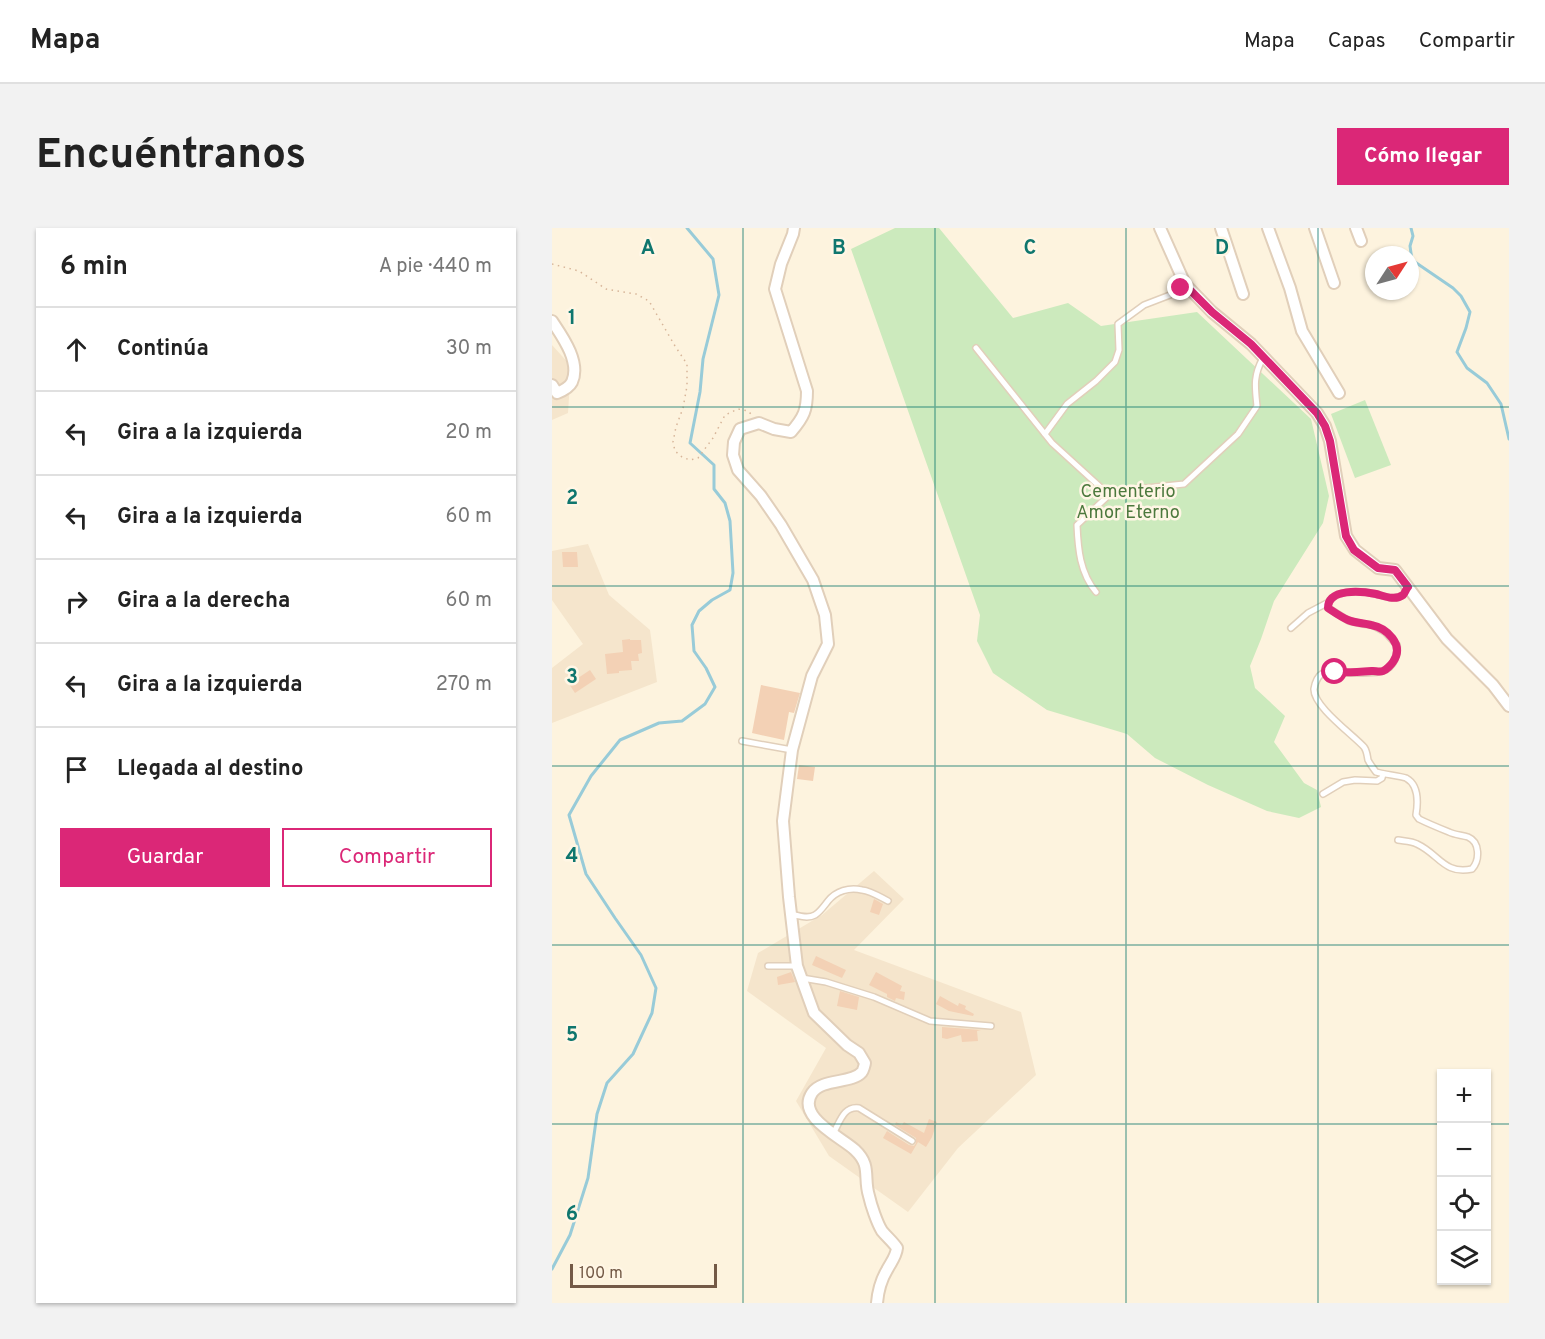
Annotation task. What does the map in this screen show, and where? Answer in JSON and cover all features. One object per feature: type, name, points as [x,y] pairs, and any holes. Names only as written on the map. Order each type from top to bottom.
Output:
[{"type":"street","points":[[794,228],[775,289],[807,391],[807,407],[799,424],[791,432],[759,423],[740,429],[734,442],[733,456],[738,470],[761,496],[781,525],[813,580],[825,615],[828,644],[812,676],[792,750],[783,821],[797,966],[814,1013],[847,1045],[859,1053],[865,1063],[862,1071],[856,1076],[818,1087],[810,1095],[809,1107],[812,1115],[855,1150],[866,1162],[868,1195],[882,1230],[897,1248],[897,1255],[879,1286],[877,1303]]},
{"type":"street","points":[[1221,228],[1243,294]]},
{"type":"street","points":[[1268,228],[1290,288],[1302,331],[1339,393]]},
{"type":"street","points":[[1315,228],[1334,283]]},
{"type":"street","points":[[1356,228],[1361,242]]},
{"type":"street","points":[[1164,229],[1185,285],[1264,357],[1317,413],[1325,426],[1330,441],[1346,536],[1354,550],[1378,568],[1395,570],[1447,639],[1493,685],[1509,706]]},
{"type":"street","points":[[552,321],[570,350],[573,369],[572,382],[565,389],[557,393],[552,385]]},
{"type":"lane","points":[[1045,435],[1067,404],[1115,362],[1119,350],[1118,324],[1144,305],[1170,295],[1185,285]]},
{"type":"lane","points":[[976,348],[1045,435],[1108,495]]},
{"type":"lane","points":[[1096,592],[1090,585],[1078,554],[1077,525],[1108,495],[1136,489],[1184,484],[1238,434],[1257,406],[1254,382],[1258,367],[1264,357]]},
{"type":"lane","points":[[1292,628],[1308,613],[1328,603],[1335,594],[1375,594],[1396,598],[1403,595],[1408,587]]},
{"type":"lane","points":[[1328,603],[1328,608],[1349,621],[1372,625],[1385,632],[1397,645],[1398,653],[1391,665],[1383,671],[1325,672],[1319,676],[1315,685],[1316,699],[1333,719],[1366,750],[1369,762],[1376,772],[1406,778],[1414,786],[1418,803],[1416,814],[1419,819],[1470,838],[1479,855],[1472,869],[1463,871],[1450,868],[1417,844],[1398,840]]},
{"type":"lane","points":[[742,741],[792,750]]},
{"type":"lane","points":[[1323,794],[1343,782],[1377,781],[1382,778],[1383,774]]},
{"type":"lane","points":[[791,914],[806,917],[814,915],[839,892],[851,889],[864,890],[888,901]]},
{"type":"lane","points":[[768,966],[797,966]]},
{"type":"lane","points":[[802,978],[826,982],[874,997],[930,1020],[991,1026]]},
{"type":"lane","points":[[833,1134],[846,1110],[852,1107],[859,1108],[912,1141]]},
{"type":"path","points":[[552,264],[579,271],[606,290],[636,294],[649,302],[687,364],[687,386],[673,442],[675,451],[682,457],[698,459],[713,438],[725,415],[738,409],[748,411],[759,423]]},
{"type":"shaded area","points":[[552,345],[571,366],[568,413],[552,420]]},
{"type":"shaded area","points":[[588,544],[609,595],[650,630],[657,682],[552,723],[552,668],[583,644],[552,600],[552,551]]},
{"type":"shaded area","points":[[874,871],[904,899],[854,950],[1021,1012],[1036,1075],[958,1148],[908,1212],[829,1156],[796,1101],[826,1048],[747,991],[758,953],[822,915]]},
{"type":"green space","name":"Cementerio Amor Eterno","points":[[895,228],[939,228],[1013,318],[1068,303],[1101,326],[1197,312],[1311,419],[1329,496],[1323,523],[1274,601],[1250,666],[1255,688],[1285,716],[1274,742],[1304,783],[1317,790],[1321,807],[1299,818],[1267,811],[1155,758],[1127,734],[1047,710],[993,673],[977,641],[980,615],[851,249]]},
{"type":"green space","points":[[1365,400],[1391,465],[1355,478],[1331,414]]},
{"type":"building","points":[[562,552],[577,552],[578,567],[563,567]]},
{"type":"building","points":[[622,640],[641,640],[642,653],[638,654],[639,661],[631,661],[632,670],[607,674],[605,654],[623,652]]},
{"type":"building","points":[[590,670],[596,679],[575,693],[569,684]]},
{"type":"building","points":[[761,685],[800,693],[794,713],[789,712],[784,740],[752,733]]},
{"type":"building","points":[[799,765],[815,767],[813,781],[797,779]]},
{"type":"building","points":[[874,899],[883,904],[879,915],[870,912]]},
{"type":"building","points":[[816,956],[846,970],[842,978],[812,965]]},
{"type":"building","points":[[791,972],[795,982],[778,985],[777,977]]},
{"type":"building","points":[[876,972],[902,986],[900,991],[905,992],[904,1000],[896,998],[895,1001],[869,985]]},
{"type":"building","points":[[840,991],[859,997],[857,1010],[837,1006]]},
{"type":"building","points":[[940,996],[958,1006],[959,1003],[966,1006],[965,1009],[974,1014],[973,1016],[949,1011],[936,1004]]},
{"type":"building","points":[[942,1027],[981,1030],[977,1031],[978,1041],[962,1042],[961,1035],[942,1038]]},
{"type":"building","points":[[929,1119],[937,1122],[932,1137],[926,1147],[918,1142],[911,1154],[883,1138],[887,1131],[914,1146],[916,1138],[895,1125],[896,1122],[902,1125],[904,1122],[924,1133]]},
{"type":"waterway","points":[[552,1269],[570,1235],[588,1178],[597,1114],[607,1083],[633,1054],[652,1013],[656,988],[641,955],[586,874],[569,815],[591,776],[620,740],[659,723],[682,721],[705,704],[715,687],[694,651],[692,625],[699,611],[712,600],[730,590],[733,573],[730,521],[725,503],[714,489],[714,465],[690,443],[700,392],[703,359],[719,295],[713,259],[687,228]]},
{"type":"waterway","points":[[1411,228],[1412,260],[1453,288],[1461,296],[1470,312],[1457,352],[1467,368],[1487,383],[1501,404],[1509,439]]},
{"type":"route","points":[[1181,288],[1185,285],[1212,312],[1251,344],[1317,413],[1330,441],[1346,536],[1354,550],[1378,568],[1395,570],[1408,587],[1403,595],[1396,598],[1375,594],[1345,593],[1335,594],[1330,598],[1328,608],[1349,621],[1372,625],[1385,632],[1397,645],[1398,653],[1391,665],[1383,671],[1335,672]]}]
